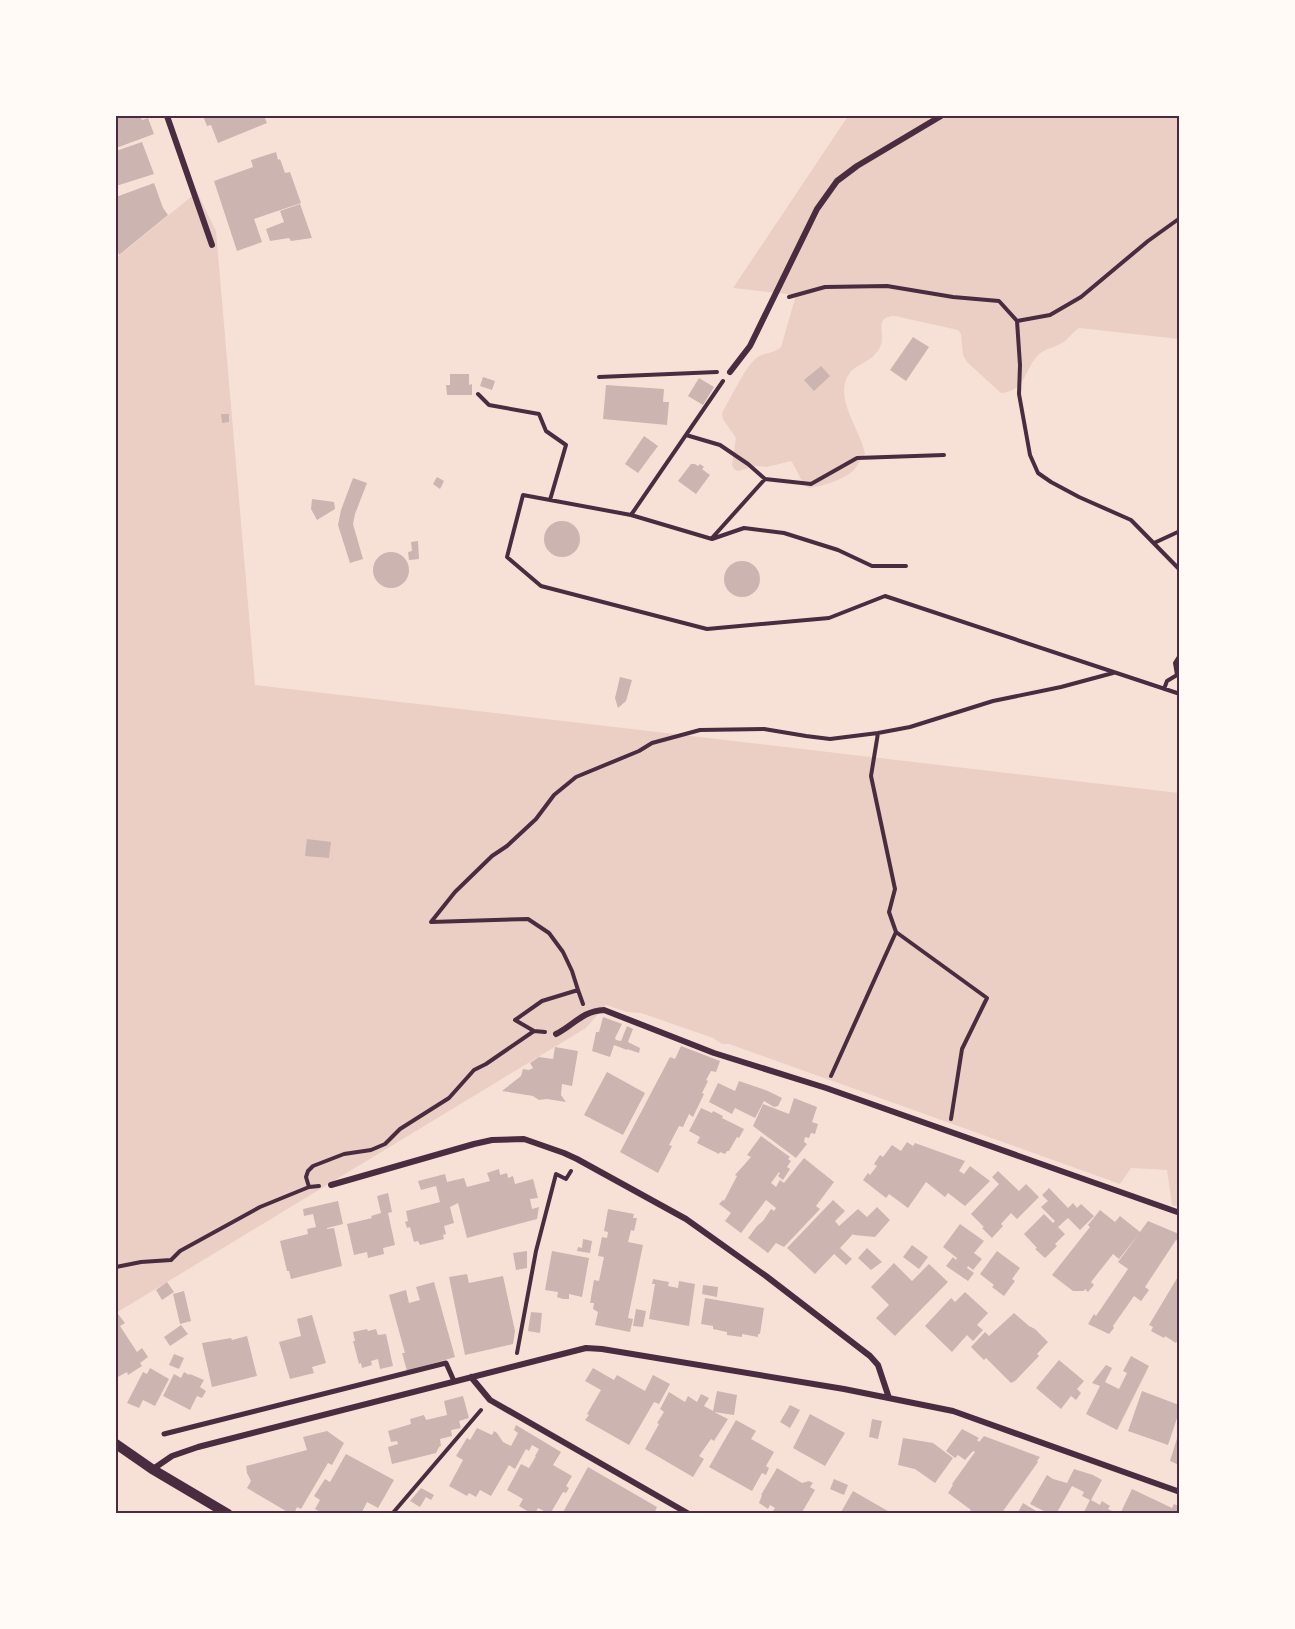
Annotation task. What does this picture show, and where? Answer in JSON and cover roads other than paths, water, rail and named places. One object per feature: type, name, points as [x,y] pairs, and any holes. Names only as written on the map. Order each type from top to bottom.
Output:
[{"type":"street","points":[[167,116],[212,245]]},
{"type":"street","points":[[730,372],[750,346],[817,209],[837,181],[857,166],[941,116]]},
{"type":"street","points":[[556,1034],[586,1014],[604,1010],[714,1053],[826,1088],[1179,1213]]},
{"type":"street","points":[[331,1185],[474,1143],[524,1139],[547,1146],[686,1219],[766,1276],[870,1356],[878,1365],[889,1398]]},
{"type":"street","points":[[153,1469],[172,1456],[198,1447],[586,1348],[889,1398],[953,1411],[1179,1492]]},
{"type":"street","points":[[164,1434],[446,1363],[454,1381]]},
{"type":"street","points":[[471,1377],[490,1400],[689,1514]]},
{"type":"street","points":[[116,1444],[228,1514]]}]
